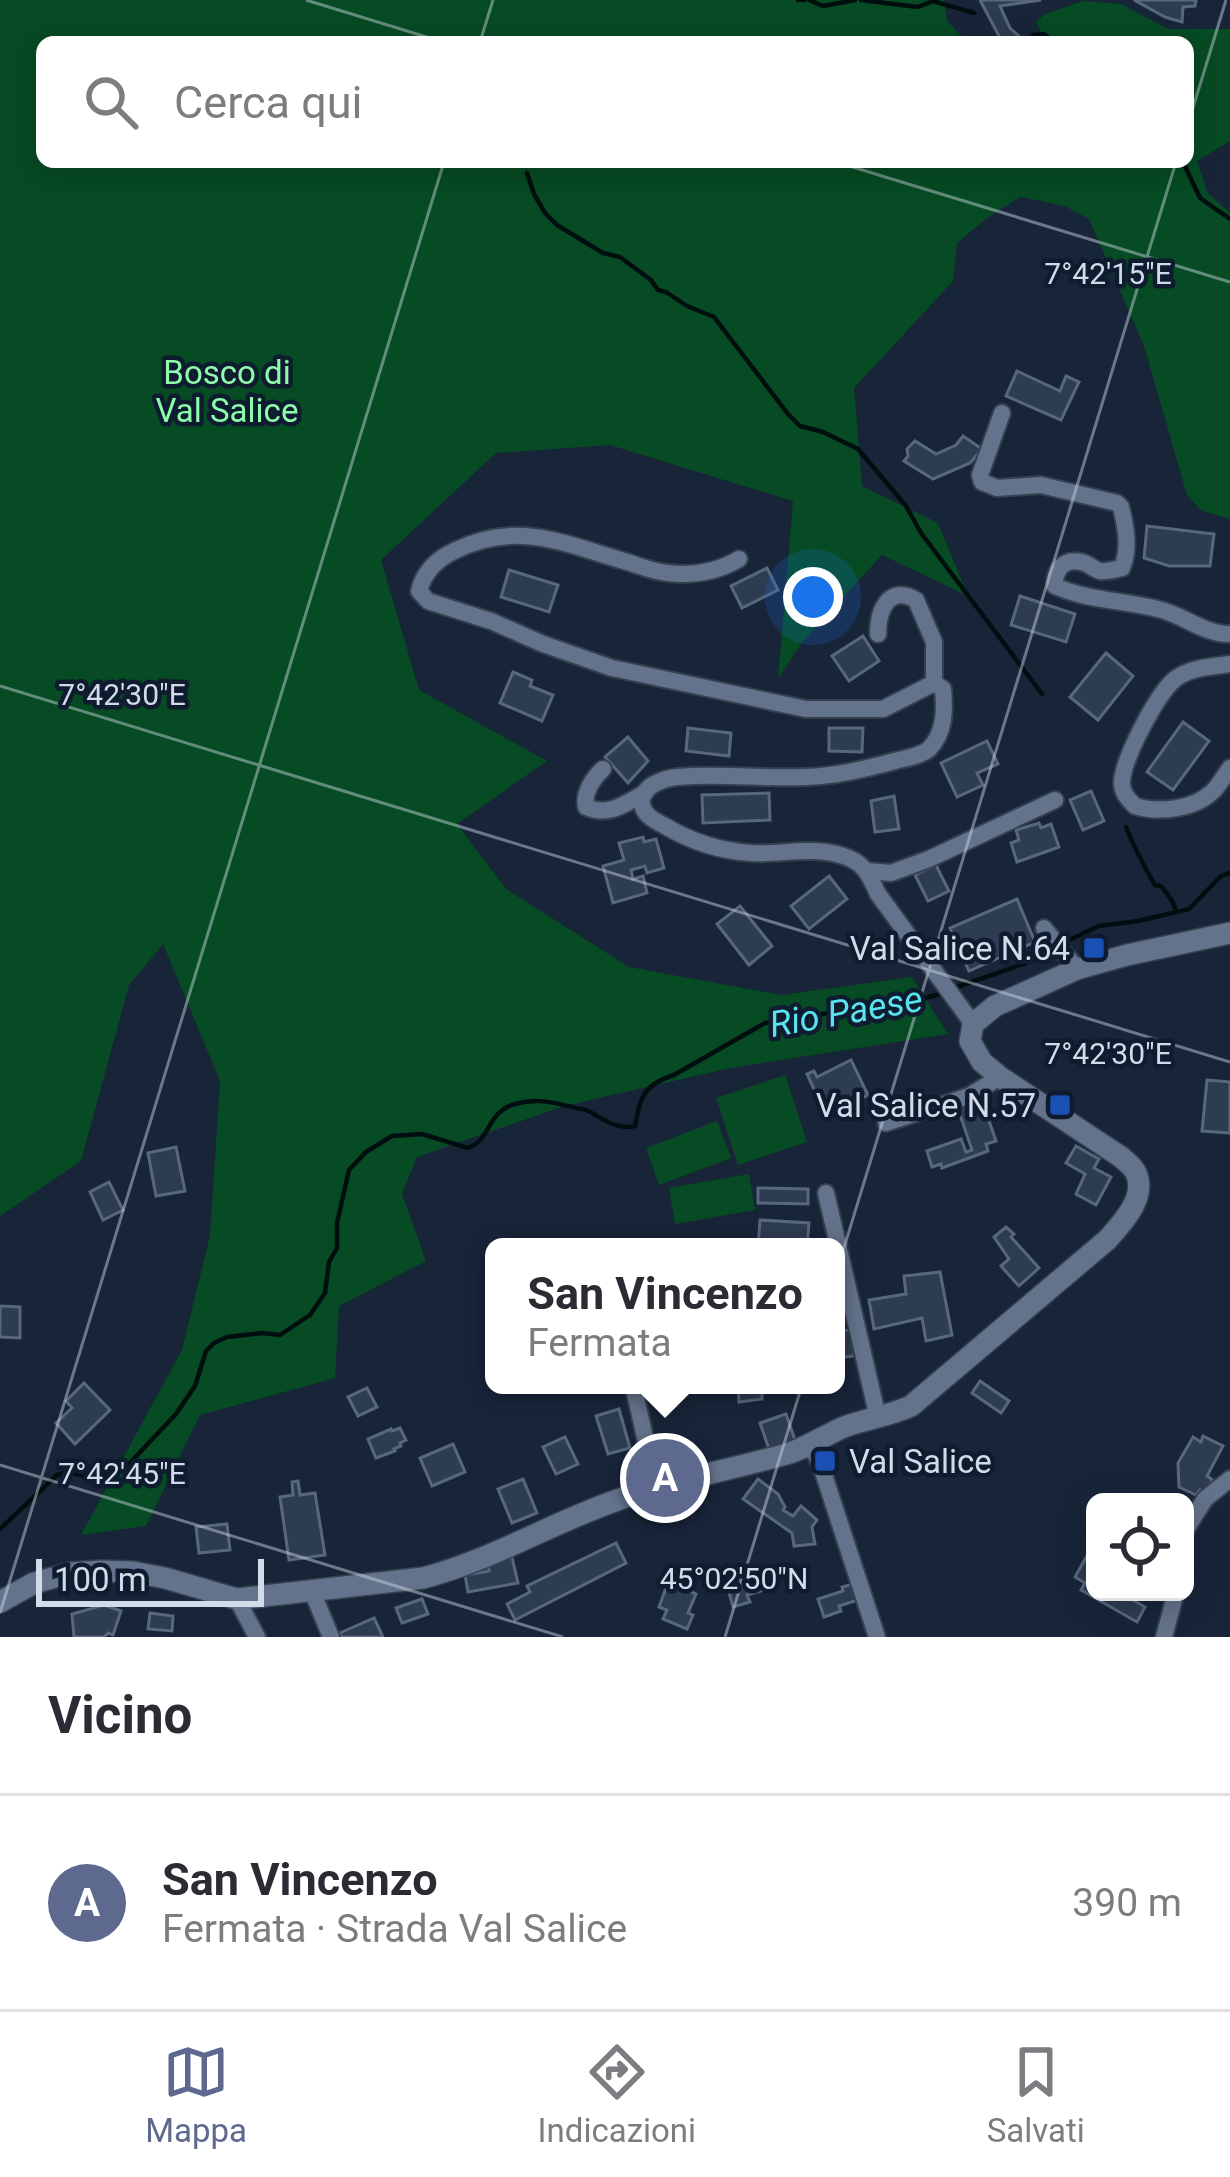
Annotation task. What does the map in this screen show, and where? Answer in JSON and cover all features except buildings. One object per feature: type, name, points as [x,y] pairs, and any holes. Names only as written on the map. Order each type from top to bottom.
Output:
[{"type":"street","points":[[1002,413],[980,475],[982,482],[998,488],[1041,485],[1120,507],[1127,543],[1122,568],[1100,571],[1070,562],[1057,569],[1055,586],[1091,599],[1176,614],[1217,634],[1230,634]]},
{"type":"street","points":[[739,560],[698,574],[665,573],[537,535],[502,536],[446,554],[423,576],[419,590],[428,601],[612,668],[806,710],[883,709],[934,683]]},
{"type":"street","points":[[878,634],[884,604],[902,594],[916,600],[934,642],[934,683]]},
{"type":"street","points":[[1230,664],[1195,669],[1163,690],[1128,761],[1123,790],[1135,806],[1162,810],[1202,799],[1230,768]]},
{"type":"street","points":[[603,769],[593,778],[586,796],[590,810],[610,812],[674,777],[850,773],[926,752],[938,738],[945,712],[943,689],[934,683]]},
{"type":"street","points":[[645,793],[643,807],[652,819],[712,848],[823,852],[850,859],[867,871],[878,894],[973,1024]]},
{"type":"street","points":[[867,871],[891,873],[929,859],[1055,800]]},
{"type":"street","points":[[0,1602],[34,1583],[102,1571],[165,1578],[237,1599],[423,1578],[653,1487],[755,1463],[911,1406],[1107,1240],[1138,1195],[1136,1173],[1121,1157],[982,1062],[970,1041],[973,1024],[994,1006],[1077,969],[1230,933]]},
{"type":"street","points":[[1053,939],[1077,969]]},
{"type":"street","points":[[886,1123],[968,1096],[1000,1077]]},
{"type":"street","points":[[826,1193],[836,1238]]},
{"type":"street","points":[[845,1275],[878,1418]]},
{"type":"street","points":[[635,1394],[653,1487]]},
{"type":"street","points":[[812,1445],[877,1637]]},
{"type":"street","points":[[1194,1513],[1230,1479]]},
{"type":"street","points":[[312,1591],[331,1637]]},
{"type":"street","points":[[237,1599],[257,1637]]},
{"type":"street","points":[[1164,1637],[1174,1601]]},
{"type":"green space","name":"Bosco di Val Salice","points":[[0,0],[944,0],[947,21],[961,36],[36,36],[36,168],[1194,168],[1194,36],[1040,36],[1036,22],[1045,14],[1083,1],[1121,4],[1168,29],[1230,29],[1230,141],[1197,161],[1207,192],[1230,213],[1230,519],[1202,511],[1187,495],[1144,346],[1089,219],[1065,206],[1020,197],[957,243],[953,281],[854,388],[862,486],[938,523],[968,596],[882,555],[802,642],[778,679],[793,501],[610,445],[496,453],[381,560],[419,690],[547,761],[457,824],[506,889],[629,967],[782,995],[912,977],[948,1034],[730,1068],[564,1106],[417,1157],[402,1194],[426,1261],[339,1306],[335,1378],[200,1415],[146,1526],[81,1535],[182,1350],[210,1236],[220,1081],[163,944],[129,985],[81,1161],[0,1216]]},
{"type":"green space","points":[[785,1075],[807,1142],[738,1165],[716,1098]]},
{"type":"green space","points":[[717,1121],[731,1158],[659,1185],[646,1148]]},
{"type":"green space","points":[[749,1174],[755,1210],[675,1224],[669,1188]]},
{"type":"waterway","points":[[798,0],[804,0]]},
{"type":"waterway","points":[[809,0],[823,6],[855,0]]},
{"type":"waterway","points":[[861,0],[918,7],[933,1],[974,13]]},
{"type":"waterway","points":[[1033,35],[1046,36]]},
{"type":"waterway","points":[[1186,168],[1200,198],[1230,219]]},
{"type":"waterway","points":[[527,173],[534,194],[557,225],[603,253],[620,257],[658,290],[714,317],[800,426],[858,449],[906,506],[921,533],[1042,694]]},
{"type":"waterway","points":[[1126,827],[1155,885],[1161,886],[1176,911]]},
{"type":"waterway","name":"Rio Paese","points":[[1065,942],[1099,926],[1189,909],[1221,876],[1230,873]]},
{"type":"waterway","name":"Rio Paese","points":[[954,988],[1055,948]]},
{"type":"waterway","name":"Rio Paese","points":[[0,1529],[57,1475],[86,1476],[127,1466],[176,1414],[214,1343],[227,1337],[280,1335],[310,1315],[325,1293],[349,1170],[392,1136],[422,1134],[468,1148],[499,1113],[530,1101],[584,1109],[617,1125],[635,1126],[642,1099],[656,1083],[765,1023],[881,1010],[944,993]]},
{"type":"place","name":"Val Salice N.64","points":[[1094,948]]},
{"type":"place","name":"Val Salice N.57","points":[[1060,1105]]},
{"type":"place","name":"Val Salice","points":[[825,1461]]},
{"type":"place","name":"San Vincenzo","points":[[665,1478]]}]
